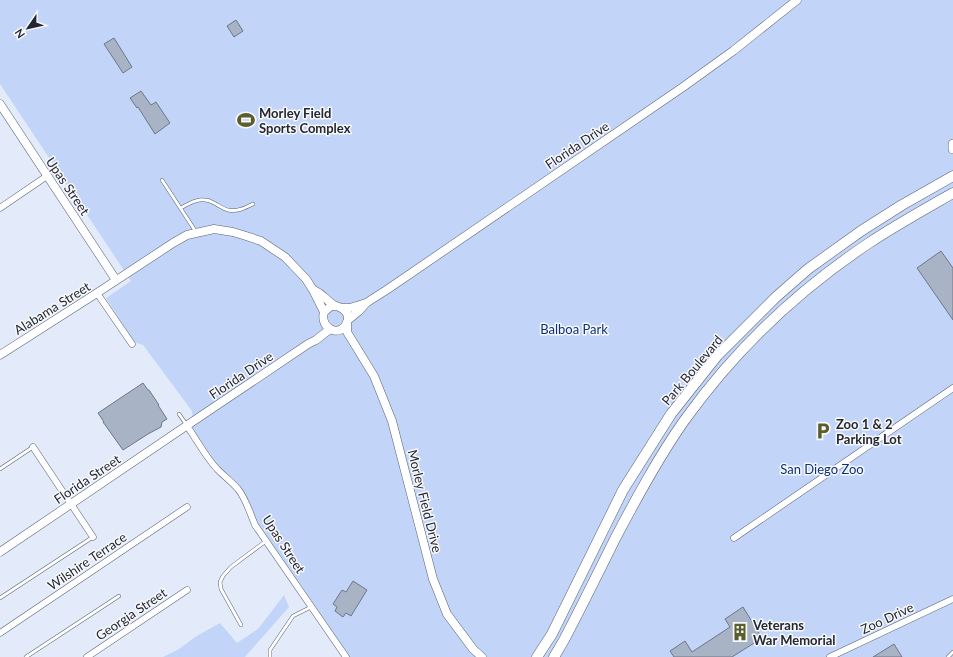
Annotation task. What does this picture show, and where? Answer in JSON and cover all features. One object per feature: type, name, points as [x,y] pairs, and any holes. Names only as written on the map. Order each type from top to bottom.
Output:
[{"type":"main road","points":[[953,144],[953,149]]},
{"type":"main road","name":"Park Boulevard","points":[[537,657],[552,634],[623,490],[671,414],[717,356],[776,297],[808,269],[861,231],[902,205],[953,176]]},
{"type":"main road","name":"Park Boulevard","points":[[554,657],[656,463],[683,422],[729,363],[788,305],[821,278],[869,243],[908,218],[953,193]]},
{"type":"street","name":"Florida Drive","points":[[347,322],[366,303],[684,87],[733,51],[797,0]]},
{"type":"street","name":"Upas Street","points":[[0,104],[116,280]]},
{"type":"street","points":[[0,208],[47,176]]},
{"type":"street","points":[[116,280],[173,242],[187,235],[214,229],[233,232],[260,241],[285,257],[306,279],[313,290],[324,316],[324,323],[333,330],[341,329],[346,326],[348,316],[345,310],[329,302],[324,296],[313,290]]},
{"type":"street","name":"Alabama Street","points":[[0,355],[116,280]]},
{"type":"street","points":[[97,293],[132,344]]},
{"type":"street","name":"Florida Drive","points":[[338,307],[350,308],[366,303]]},
{"type":"street","points":[[324,316],[331,306],[338,307]]},
{"type":"street","name":"Florida Drive","points":[[308,344],[321,328],[324,316]]},
{"type":"street","name":"Morley Field Drive","points":[[347,322],[347,332],[374,376],[392,421],[433,579],[448,614],[473,649],[482,657]]},
{"type":"street","name":"Florida Drive","points":[[187,426],[308,344],[333,330]]},
{"type":"street","name":"Morley Field Drive","points":[[333,330],[355,346]]},
{"type":"street","points":[[734,538],[953,388]]},
{"type":"street","name":"Upas Street","points":[[187,426],[206,455],[239,490],[255,525],[346,657]]},
{"type":"street","name":"Florida Street","points":[[0,552],[187,426]]},
{"type":"street","points":[[33,447],[93,537]]},
{"type":"street","name":"Wilshire Terrace","points":[[0,633],[187,507]]},
{"type":"street","name":"Georgia Street","points":[[87,657],[187,590]]},
{"type":"street","name":"Zoo Drive","points":[[830,657],[953,599]]},
{"type":"lane","points":[[162,180],[196,233]]},
{"type":"lane","points":[[181,208],[191,202],[204,199],[210,200],[228,210],[236,211],[253,204]]},
{"type":"lane","points":[[179,414],[187,426]]},
{"type":"lane","points":[[0,470],[33,447]]},
{"type":"lane","points":[[0,598],[93,537]]},
{"type":"lane","points":[[242,625],[221,589],[220,582],[231,567],[266,541]]},
{"type":"lane","points":[[26,657],[119,596]]},
{"type":"lane","points":[[270,657],[270,650],[293,616],[311,607]]},
{"type":"lane","points":[[948,657],[953,652]]},
{"type":"green space","name":"Balboa Park","points":[[0,0],[953,0],[953,657],[349,657],[193,430],[192,411],[143,345],[134,342],[106,298],[131,281],[0,84]]},
{"type":"green space","points":[[284,595],[289,607],[245,657],[163,657],[179,649],[195,637],[220,623],[237,643],[258,629]]},
{"type":"building","points":[[236,20],[243,31],[234,37],[227,26]]},
{"type":"building","points":[[114,38],[132,67],[123,73],[104,44]]},
{"type":"building","points":[[141,91],[151,105],[156,102],[170,123],[155,134],[138,107],[137,108],[130,98]]},
{"type":"building","points":[[941,251],[953,268],[953,320],[917,268]]},
{"type":"building","points":[[143,383],[167,419],[162,422],[161,427],[123,450],[98,413]]},
{"type":"building","points":[[353,581],[367,590],[351,616],[346,613],[343,617],[335,611],[337,607],[333,604],[342,590],[346,592]]},
{"type":"building","name":"Veterans War Memorial","points":[[743,607],[762,638],[732,657],[674,657],[670,651],[685,641],[692,652],[730,627],[725,619]]},
{"type":"building","points":[[894,644],[902,657],[873,657]]},
{"type":"place","name":"Morley Field Sports Complex","points":[[246,120]]},
{"type":"place","name":"Zoo 1 & 2 Parking Lot","points":[[823,431]]},
{"type":"place","name":"Veterans War Memorial","points":[[740,632]]},
{"type":"park label","name":"San Diego Zoo","points":[[822,469]]}]
